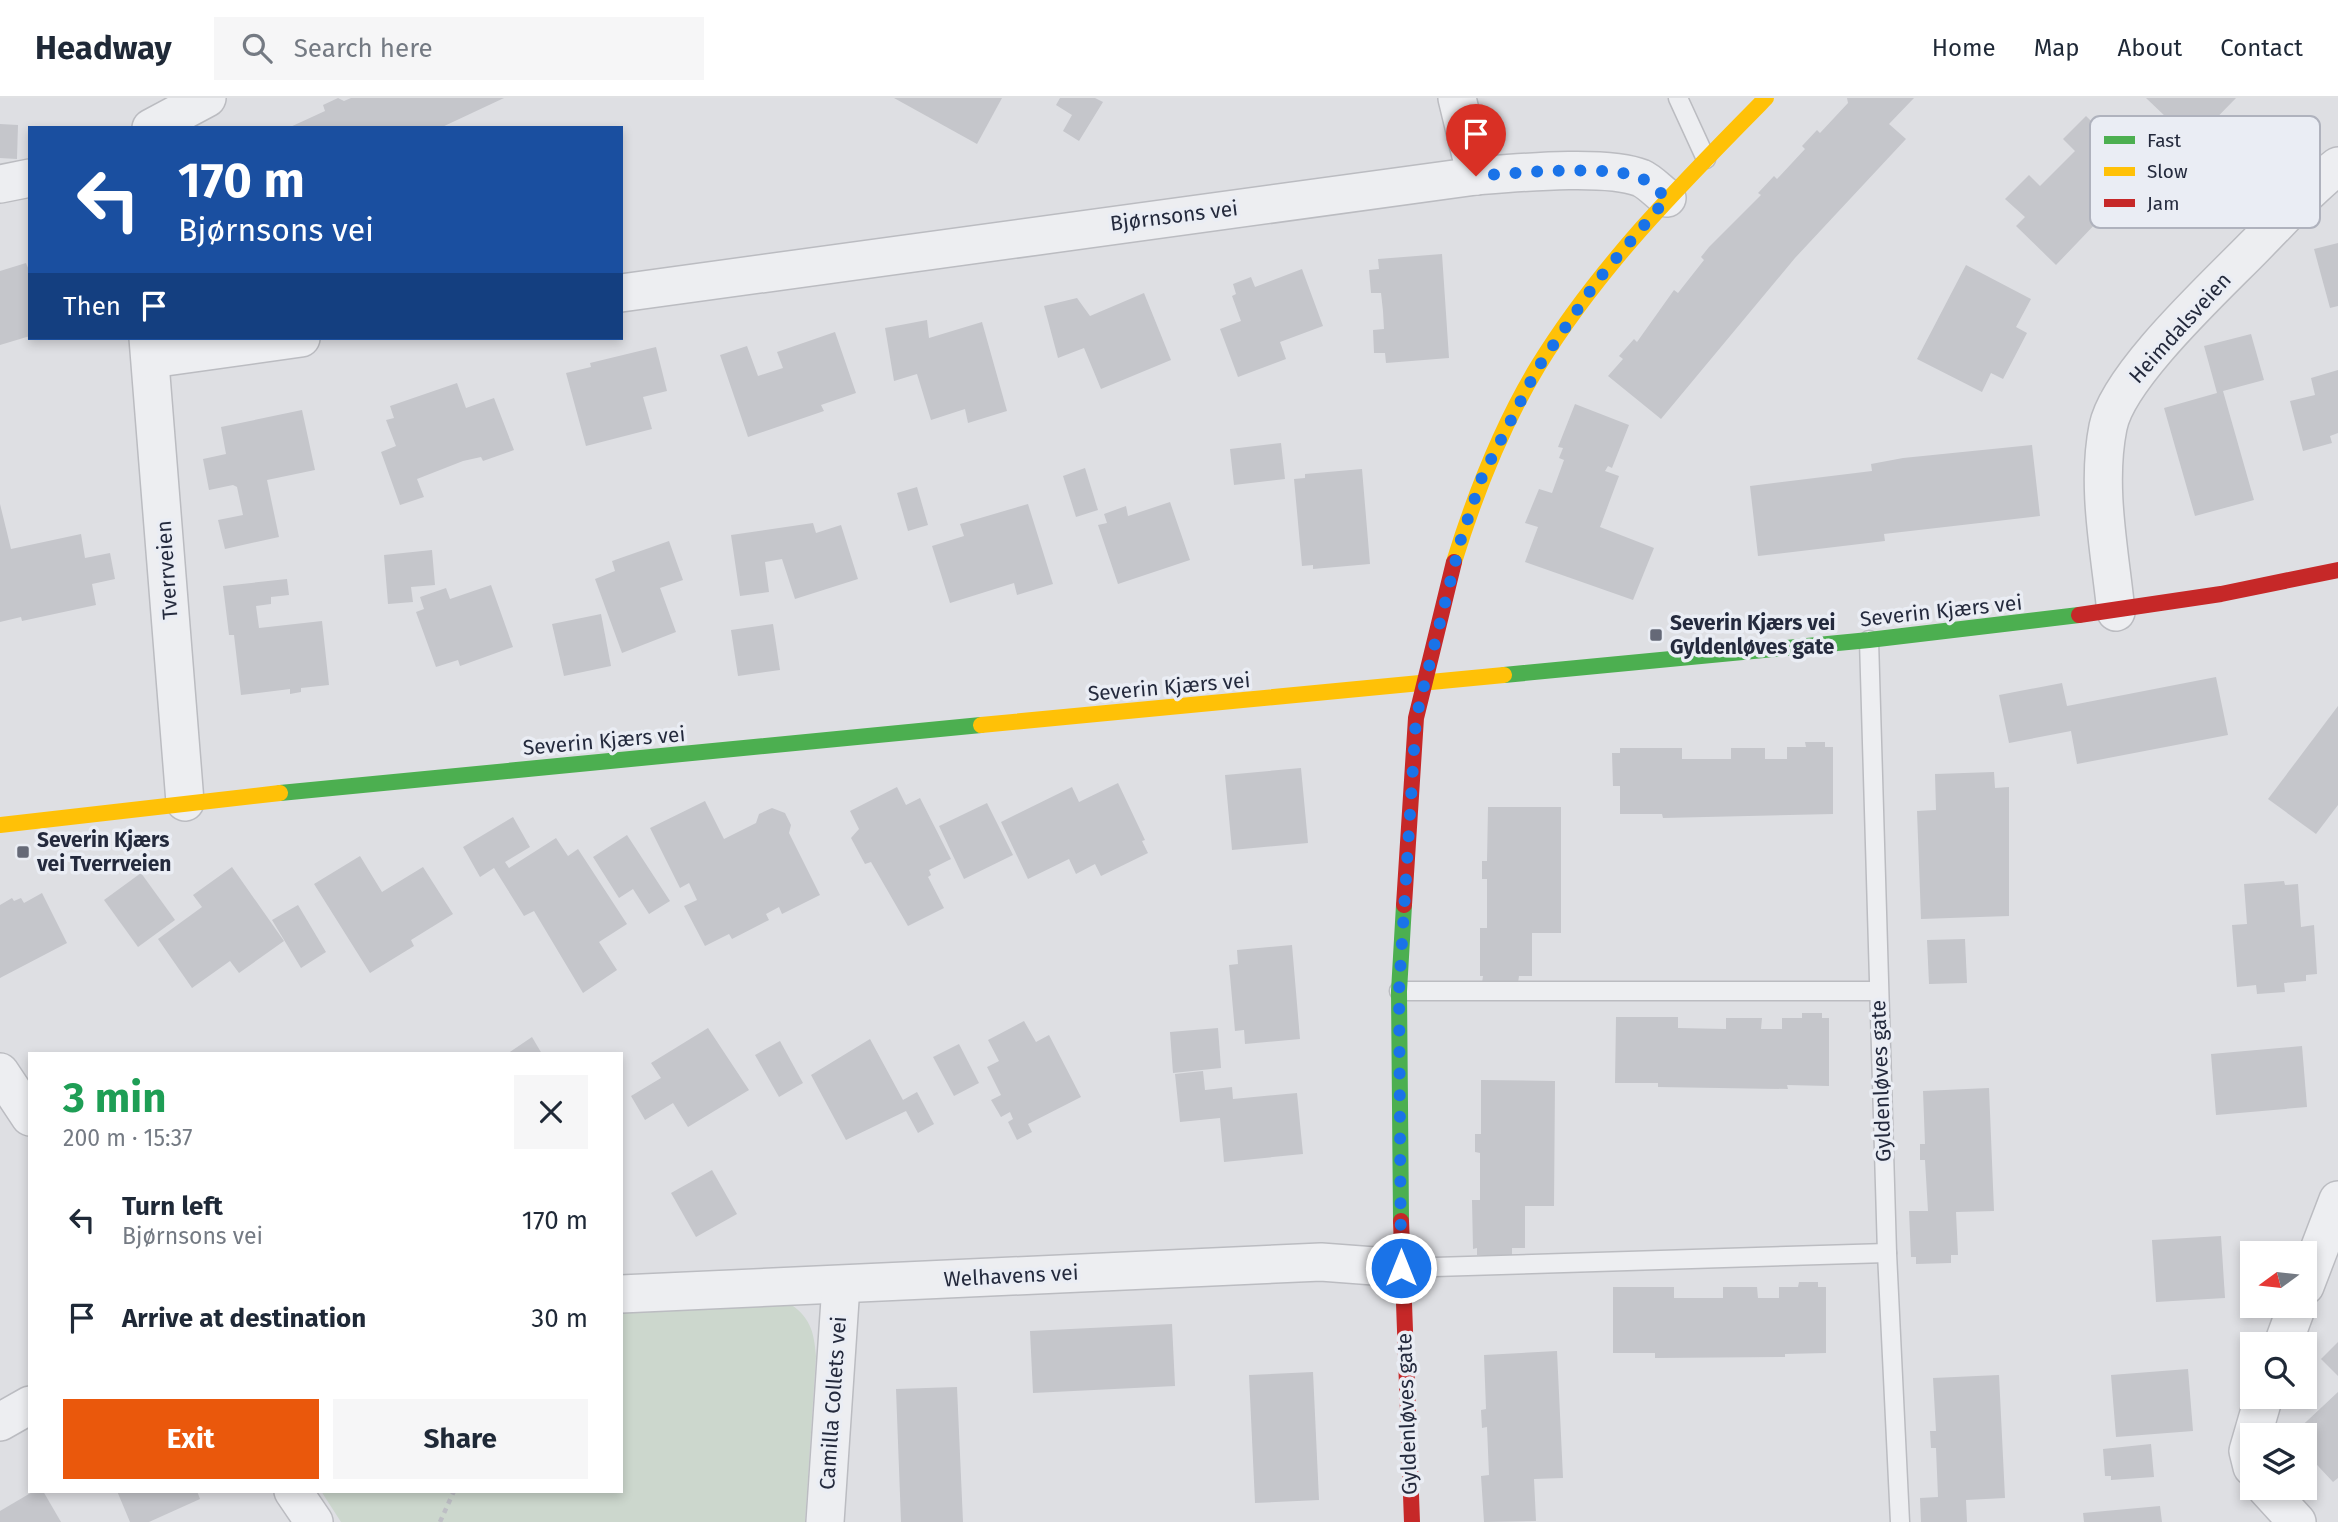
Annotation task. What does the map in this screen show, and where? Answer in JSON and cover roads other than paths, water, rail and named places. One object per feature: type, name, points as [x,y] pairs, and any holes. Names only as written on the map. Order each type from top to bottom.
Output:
[{"type":"street","points":[[155,126],[207,98]]},
{"type":"street","points":[[1457,98],[1476,176]]},
{"type":"street","points":[[1667,198],[1766,98]]},
{"type":"street","name":"Heimdalsveien","points":[[2320,184],[2338,166]]},
{"type":"street","name":"Bjørnsons vei","points":[[623,293],[1476,176],[1524,172],[1614,172],[1642,178],[1667,198]]},
{"type":"street","points":[[0,184],[28,178]]},
{"type":"street","name":"Gyldenløves gate","points":[[1412,1522],[1401,1268],[1399,990],[1416,718],[1461,539],[1482,477],[1537,369],[1597,281],[1667,198]]},
{"type":"street","name":"Heimdalsveien","points":[[2116,612],[2104,500],[2108,427],[2117,401],[2156,349],[2275,228]]},
{"type":"street","points":[[150,348],[271,340]]},
{"type":"street","name":"Tverrveien","points":[[150,348],[185,802]]},
{"type":"street","name":"Severin Kjærs vei","points":[[0,825],[185,802],[1869,640],[2116,612],[2250,591],[2338,570]]},
{"type":"street","points":[[0,1072],[28,1114]]},
{"type":"street","points":[[2317,1255],[2338,1200]]},
{"type":"street","name":"Welhavens vei","points":[[623,1294],[1321,1262],[1401,1268]]},
{"type":"street","name":"Camilla Collets vei","points":[[825,1522],[841,1284]]},
{"type":"street","points":[[0,1422],[28,1406]]},
{"type":"street","points":[[294,1493],[314,1522]]},
{"type":"street","points":[[2277,1500],[2297,1522]]},
{"type":"lane","points":[[1678,98],[1706,159]]},
{"type":"lane","name":"Gyldenløves gate","points":[[1869,640],[1887,1253],[1900,1522]]},
{"type":"lane","points":[[1399,990],[1878,991]]},
{"type":"lane","points":[[1401,1268],[1887,1253]]},
{"type":"place","name":"Severin Kjærs vei Gyldenløves gate","points":[[1656,635]]},
{"type":"place","name":"Severin Kjærs vei Tverrveien","points":[[23,852]]}]
